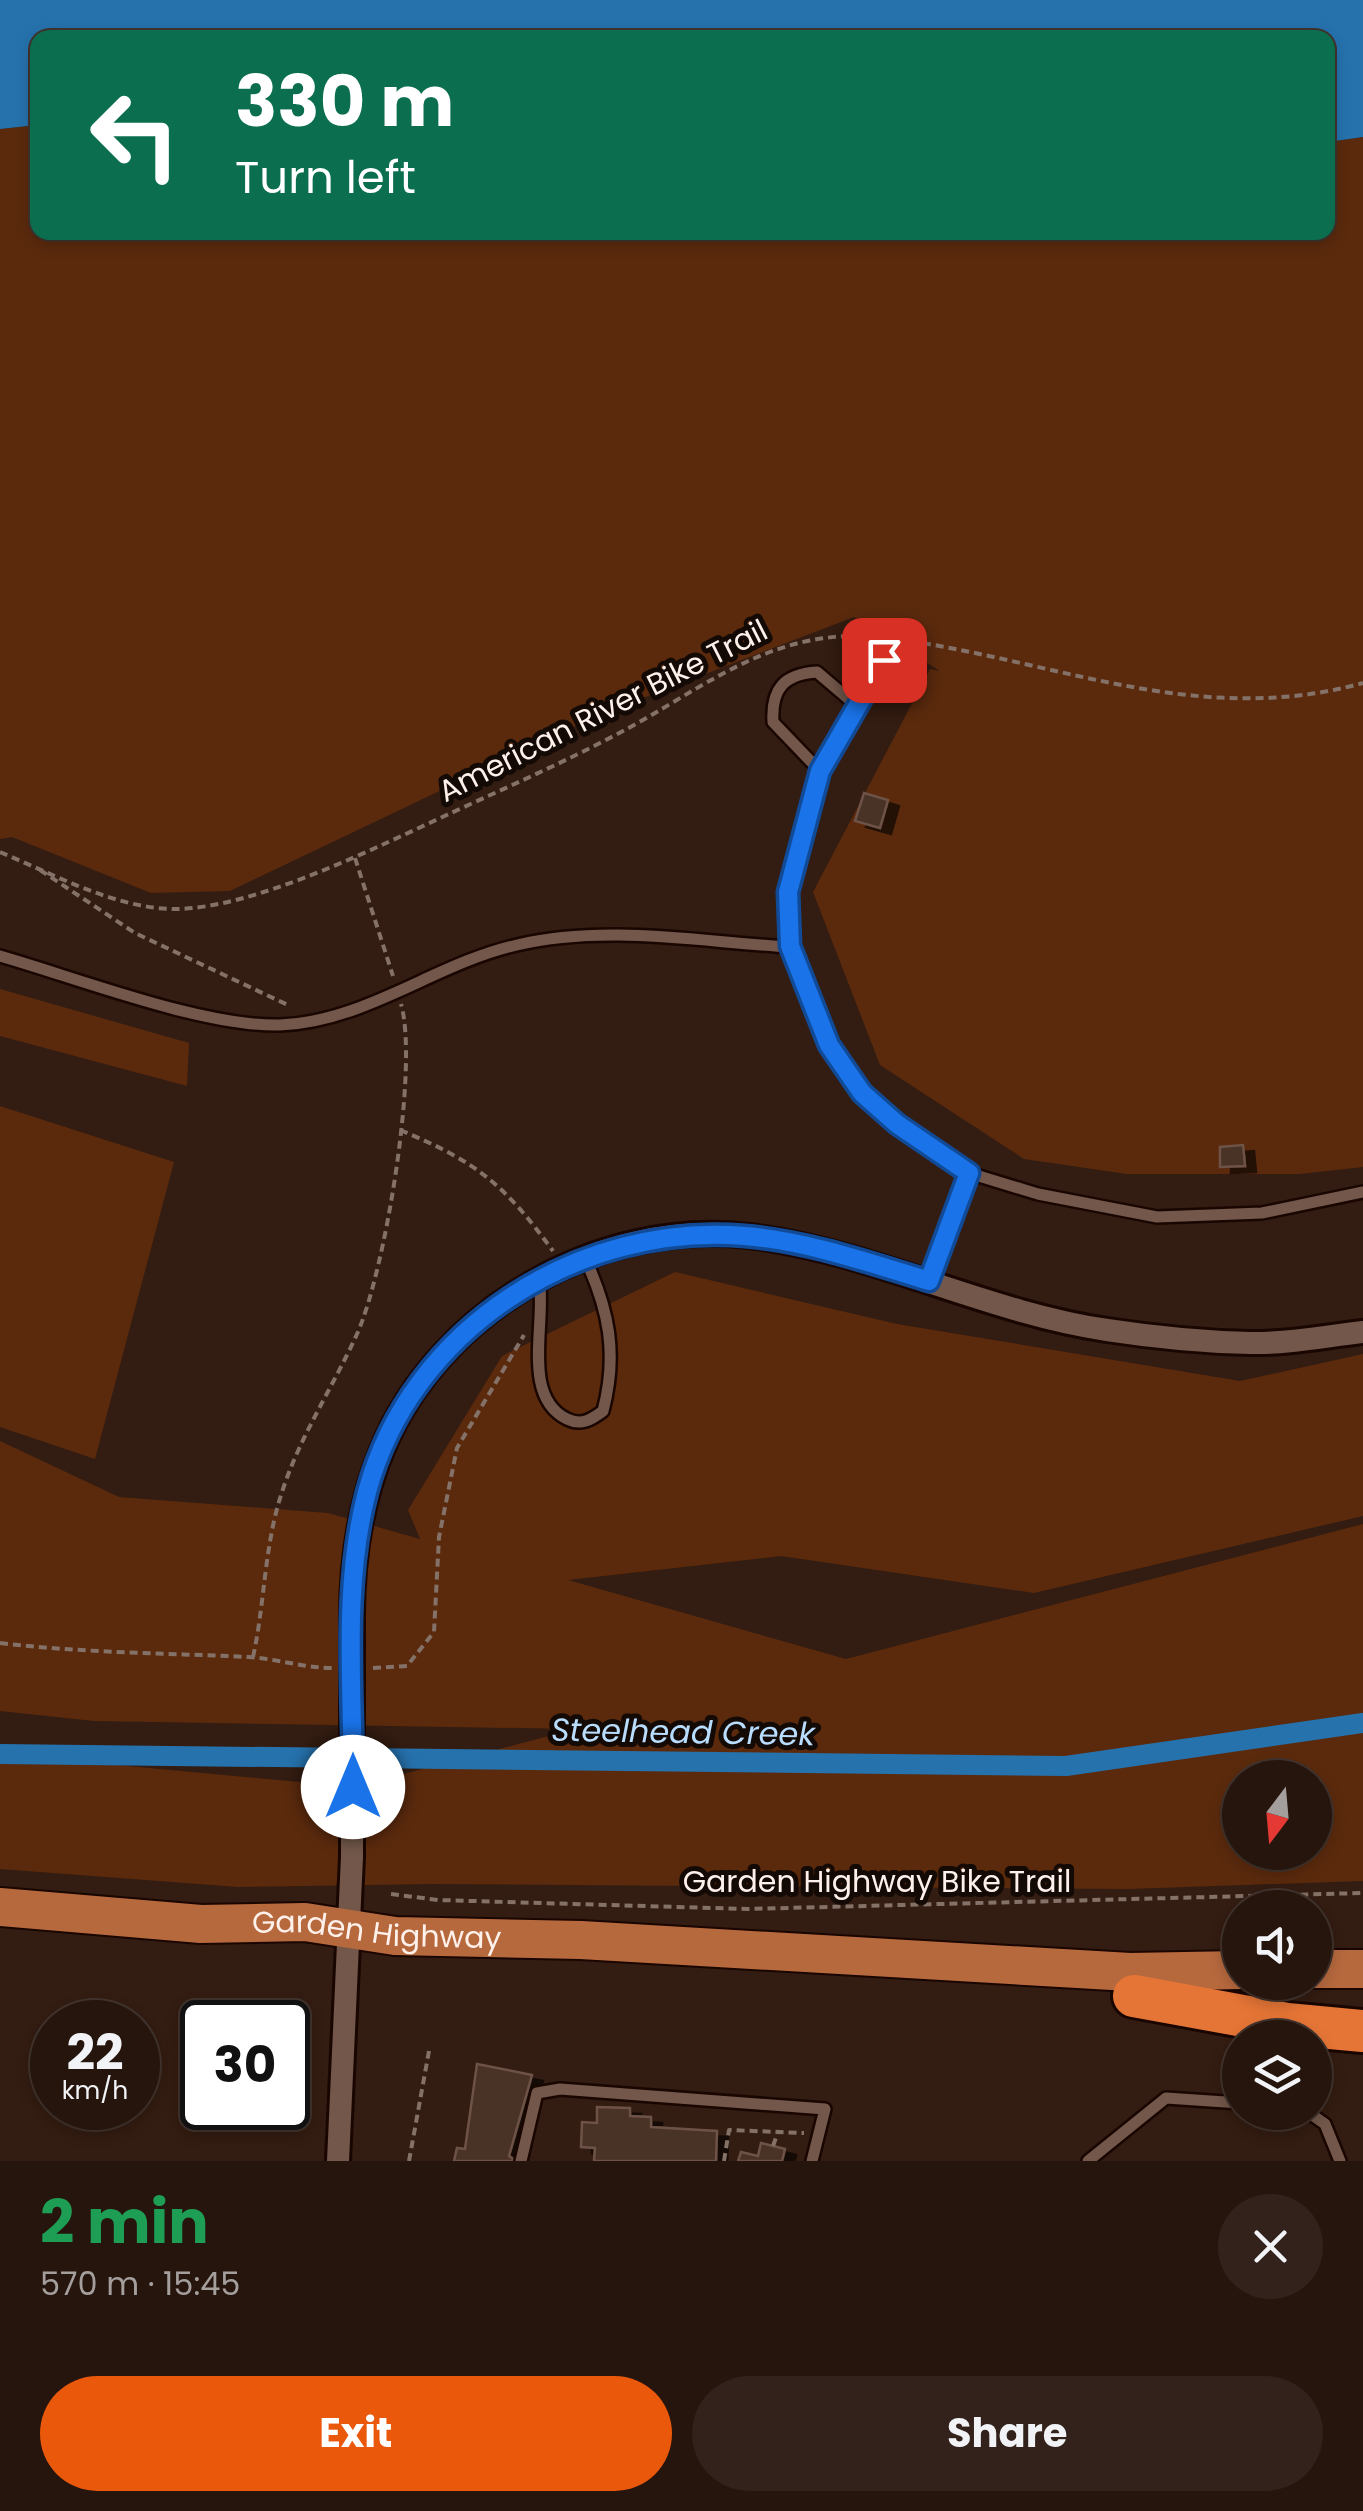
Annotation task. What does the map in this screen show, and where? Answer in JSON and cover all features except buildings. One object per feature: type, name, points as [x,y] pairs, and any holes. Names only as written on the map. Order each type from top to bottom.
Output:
[{"type":"highway","points":[[1134,1996],[1288,2024],[1363,2031]]},
{"type":"main road","name":"Garden Highway","points":[[0,1908],[201,1924],[255,1920],[395,1936],[581,1940],[1130,1972],[1222,1970]]},
{"type":"main road","name":"Garden Highway","points":[[755,1950],[1134,1996],[1294,2010],[1363,2009]]},
{"type":"main road","points":[[1332,1970],[1363,1969]]},
{"type":"street","points":[[338,2161],[352,1857],[351,1588],[367,1492],[404,1405],[437,1362],[480,1319],[539,1279],[574,1261],[637,1241],[696,1235],[747,1236],[861,1260],[1104,1330],[1252,1343],[1363,1332]]},
{"type":"lane","points":[[897,639],[820,771],[788,892],[790,946],[829,1045],[862,1093],[897,1124],[969,1173],[1038,1194],[1157,1216],[1262,1213],[1363,1192]]},
{"type":"lane","points":[[820,771],[772,722],[772,703],[781,683],[797,674],[817,672],[857,706]]},
{"type":"lane","points":[[0,956],[223,1020],[280,1024],[333,1016],[513,945],[566,936],[621,934],[790,946]]},
{"type":"lane","points":[[929,1281],[969,1173]]},
{"type":"lane","points":[[539,1279],[542,1388],[552,1410],[572,1422],[588,1422],[603,1412],[612,1342],[601,1292],[574,1261]]},
{"type":"lane","points":[[521,2161],[536,2093],[560,2089],[826,2109],[812,2161]]},
{"type":"lane","points":[[1088,2161],[1134,2119],[1166,2098],[1222,2102]]},
{"type":"lane","points":[[1327,2130],[1340,2161]]},
{"type":"path","name":"American River Bike Trail","points":[[0,852],[102,893],[172,908],[226,901],[356,858],[580,755],[741,664],[797,640],[850,634],[897,639],[1197,699],[1312,696],[1363,683]]},
{"type":"path","points":[[252,1658],[270,1537],[281,1494],[304,1433],[358,1331],[374,1281],[409,1061],[407,1025],[356,858]]},
{"type":"path","points":[[32,865],[136,933],[294,1008],[333,1016]]},
{"type":"path","points":[[400,1130],[454,1152],[514,1197],[574,1261]]},
{"type":"path","points":[[372,1668],[407,1666],[434,1632],[439,1537],[457,1448],[516,1342],[542,1319]]},
{"type":"path","points":[[0,1643],[80,1652],[252,1658],[302,1668],[337,1668]]},
{"type":"path","name":"Garden Highway Bike Trail","points":[[391,1894],[438,1900],[748,1909],[1363,1894]]},
{"type":"path","points":[[409,2161],[428,2050]]},
{"type":"path","points":[[724,2161],[729,2130],[818,2136]]},
{"type":"path","points":[[773,2146],[778,2132]]},
{"type":"path","points":[[716,2153],[725,2153]]},
{"type":"shaded area","points":[[30,126],[30,240],[1335,240],[1335,141],[1363,137],[1363,1167],[1300,1174],[1127,1174],[1024,1159],[880,1065],[813,892],[930,669],[940,671],[854,617],[601,714],[230,891],[151,893],[12,837],[0,839],[0,129]]},
{"type":"shaded area","points":[[0,989],[189,1043],[187,1086],[0,1036]]},
{"type":"shaded area","points":[[0,1106],[174,1162],[95,1459],[0,1427]]},
{"type":"shaded area","points":[[675,1272],[897,1324],[1240,1381],[1363,1354],[1363,1516],[1034,1593],[781,1556],[568,1580],[846,1659],[1363,1524],[1363,1881],[1129,1889],[431,1884],[238,1887],[0,1869],[0,1754],[353,1787],[576,1729],[94,1721],[0,1711],[0,1441],[119,1497],[328,1513],[420,1539],[408,1510],[502,1356]]},
{"type":"water","points":[[0,0],[1363,0],[1363,137],[1335,141],[1335,30],[30,30],[30,126],[0,129]]},
{"type":"waterway","name":"Steelhead Creek","points":[[0,1754],[1066,1766],[1363,1723]]},
{"type":"route","points":[[353,1787],[351,1588],[367,1492],[382,1448],[404,1405],[437,1362],[480,1319],[526,1286],[584,1256],[637,1241],[696,1235],[747,1236],[806,1246],[929,1281],[969,1173],[897,1124],[862,1093],[829,1045],[790,946],[788,892],[820,771],[884,660]]}]
